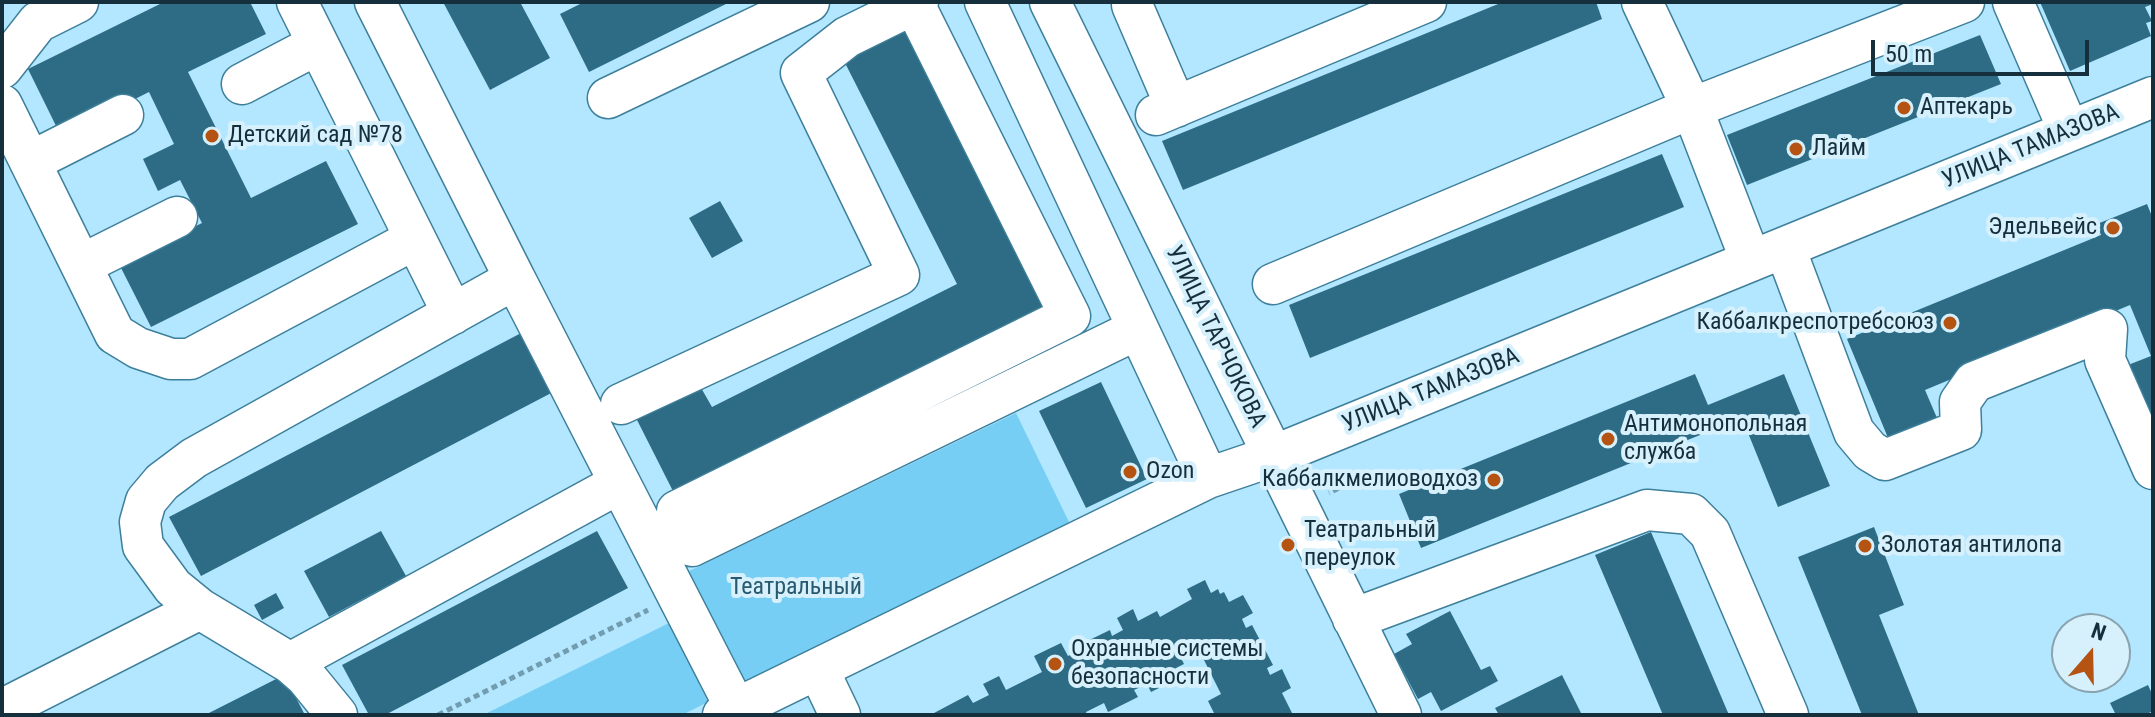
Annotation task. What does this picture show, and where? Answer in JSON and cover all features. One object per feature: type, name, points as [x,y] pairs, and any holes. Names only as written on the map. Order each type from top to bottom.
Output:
[{"type":"street","points":[[2,68],[38,22],[78,2]]},
{"type":"street","points":[[297,2],[453,314]]},
{"type":"street","points":[[375,2],[663,568],[729,712]]},
{"type":"street","points":[[608,98],[809,2]]},
{"type":"street","points":[[985,2],[1208,478]]},
{"type":"street","name":"УЛИЦА ТАРЧОКОВА","points":[[1050,2],[1401,715]]},
{"type":"street","points":[[1128,7],[1166,111],[1426,2]]},
{"type":"street","points":[[1642,2],[1854,432],[1870,451],[1885,460],[1961,430],[1960,402],[1974,382],[2107,329],[2105,360],[2153,469]]},
{"type":"street","points":[[1273,284],[1692,108],[1964,2]]},
{"type":"street","points":[[2013,2],[2069,131]]},
{"type":"street","points":[[621,404],[899,275],[801,73],[847,37],[916,3],[1070,316],[677,511],[692,546],[1138,329]]},
{"type":"street","points":[[242,84],[318,44]]},
{"type":"street","name":"УЛИЦА ТАМАЗОВА","points":[[729,712],[1208,478],[1273,456],[2153,97]]},
{"type":"street","points":[[2,105],[115,334],[138,348],[171,359],[190,359],[415,239]]},
{"type":"street","points":[[30,162],[123,115]]},
{"type":"street","points":[[81,265],[177,217]]},
{"type":"street","points":[[337,715],[306,677],[290,663],[200,609],[173,587],[143,546],[140,522],[146,501],[162,482],[194,458],[515,279]]},
{"type":"street","points":[[290,663],[620,483]]},
{"type":"street","points":[[1353,619],[1647,510],[1691,514],[1710,533],[1788,715]]},
{"type":"street","points":[[11,705],[200,609]]},
{"type":"street","points":[[818,669],[840,715]]},
{"type":"path","points":[[1320,498],[1337,489],[1321,458]]},
{"type":"path","points":[[438,715],[653,607],[663,568]]},
{"type":"green space","name":"Театральный","points":[[1016,413],[1070,524],[739,684],[685,573]]},
{"type":"green space","name":"Театральный","points":[[669,623],[708,702],[682,715],[483,715]]},
{"type":"building","points":[[164,2],[250,2],[266,34],[188,72],[251,198],[326,161],[358,224],[151,327],[119,264],[202,223],[180,180],[158,191],[143,159],[174,144],[149,92],[61,136],[28,69]]},
{"type":"building","points":[[443,2],[520,2],[550,58],[490,90]]},
{"type":"building","points":[[584,2],[730,2],[589,72],[560,14]]},
{"type":"building","points":[[1503,2],[1596,2],[1602,19],[1183,190],[1162,141]]},
{"type":"building","points":[[2040,2],[2152,2],[2145,7],[2152,21],[2146,23],[2151,36],[2070,71]]},
{"type":"building","points":[[903,26],[1049,314],[678,501],[636,418],[700,386],[712,407],[957,284],[842,57]]},
{"type":"building","points":[[1980,35],[2001,84],[1747,185],[1727,135]]},
{"type":"building","points":[[1662,154],[1684,207],[1310,358],[1289,305]]},
{"type":"building","points":[[720,201],[743,241],[712,258],[689,218]]},
{"type":"building","points":[[2147,204],[2153,219],[2153,416],[2149,417],[2128,365],[2151,356],[2130,305],[1925,390],[1940,425],[1891,445],[1847,339],[2101,235],[2097,224]]},
{"type":"building","points":[[525,331],[557,390],[201,576],[169,517]]},
{"type":"building","points":[[1695,374],[1708,405],[1784,374],[1830,486],[1778,507],[1742,418],[1421,548],[1399,494]]},
{"type":"building","points":[[1101,382],[1147,479],[1086,508],[1039,411]]},
{"type":"building","points":[[1874,527],[1904,605],[1879,615],[1919,715],[1862,715],[1798,557]]},
{"type":"building","points":[[381,531],[406,576],[329,617],[304,571]]},
{"type":"building","points":[[597,531],[628,588],[385,715],[369,715],[342,665]]},
{"type":"building","points":[[1651,532],[1729,715],[1663,715],[1595,555]]},
{"type":"building","points":[[1205,580],[1211,593],[1218,589],[1220,594],[1224,592],[1229,602],[1243,595],[1253,613],[1242,619],[1246,628],[1252,625],[1273,665],[1267,668],[1270,675],[1282,669],[1291,688],[1282,693],[1292,713],[1215,715],[1208,701],[1221,694],[1202,656],[1195,659],[1185,639],[1174,644],[1184,664],[1164,674],[1169,683],[1151,692],[1147,684],[1134,690],[1138,697],[1108,712],[1104,703],[1086,712],[1087,715],[934,713],[968,695],[973,703],[989,695],[983,684],[999,676],[1006,690],[1042,672],[1034,656],[1061,643],[1068,656],[1077,652],[1075,647],[1110,630],[1112,636],[1123,630],[1117,618],[1133,609],[1138,621],[1157,611],[1160,617],[1192,599],[1187,589]]},
{"type":"building","points":[[276,593],[284,608],[262,620],[254,605]]},
{"type":"building","points":[[1450,611],[1481,670],[1490,666],[1498,681],[1441,711],[1431,692],[1418,699],[1394,654],[1412,644],[1406,634]]},
{"type":"building","points":[[284,675],[305,715],[205,715]]},
{"type":"building","points":[[1562,675],[1582,715],[1499,715],[1495,708]]},
{"type":"building","points":[[2148,685],[2153,696],[2153,711],[2145,715],[2116,715],[2110,703]]},
{"type":"place","name":"Аптекарь","points":[[1904,108]]},
{"type":"place","name":"Детский сад №78","points":[[212,136]]},
{"type":"place","name":"Лайм","points":[[1796,149]]},
{"type":"place","name":"Эдельвейс","points":[[2113,228]]},
{"type":"place","name":"Каббалкреспотребсоюз","points":[[1950,323]]},
{"type":"place","name":"Антимонопольная служба","points":[[1608,439]]},
{"type":"place","name":"Ozon","points":[[1130,472]]},
{"type":"place","name":"Каббалкмелиоводхоз","points":[[1494,480]]},
{"type":"place","name":"Театральный переулок","points":[[1288,545]]},
{"type":"place","name":"Золотая антилопа","points":[[1865,546]]},
{"type":"place","name":"Охранные системы безопасности","points":[[1055,664]]}]
